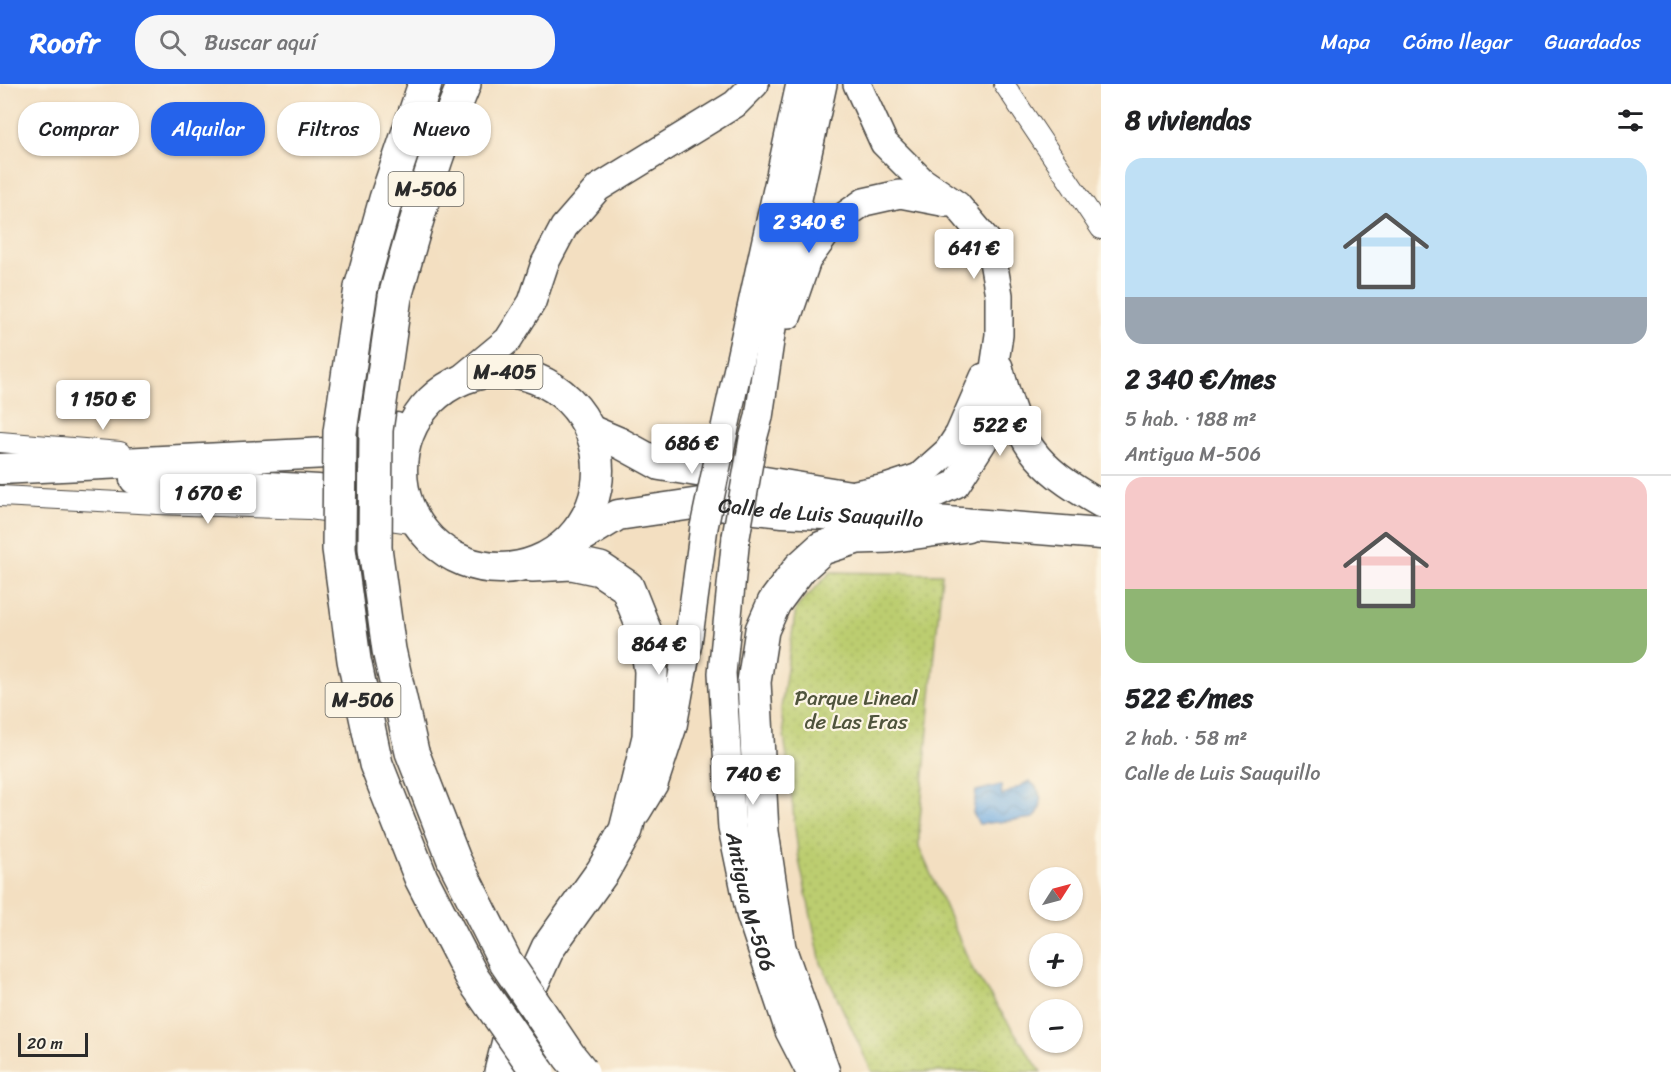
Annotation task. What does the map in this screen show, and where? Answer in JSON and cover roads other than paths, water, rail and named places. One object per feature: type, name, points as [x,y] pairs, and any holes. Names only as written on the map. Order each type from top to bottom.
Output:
[{"type":"highway","name":"M-506","points":[[424,84],[389,189],[361,288],[340,432],[339,549],[354,660],[376,764],[421,878],[473,979],[538,1072]]},
{"type":"highway","name":"M-506","points":[[464,84],[420,206],[395,297],[376,430],[375,548],[389,650],[412,752],[454,860],[505,962],[582,1072]]},
{"type":"highway","points":[[823,1072],[779,948],[762,832],[754,682],[762,630],[774,603],[800,568],[822,548],[857,537],[889,536],[966,525]]},
{"type":"highway","points":[[501,1072],[513,1025],[548,948],[603,871],[626,830],[649,737],[651,671],[645,632],[627,587],[600,569],[543,559]]},
{"type":"main road","name":"M-405","points":[[498,371],[516,372],[549,384],[579,411],[592,431],[599,472],[597,493],[583,525],[543,559],[498,570],[465,563],[436,545],[414,517],[404,493],[402,458],[413,422],[428,402],[461,379],[498,371]]},
{"type":"main road","points":[[0,470],[327,453],[413,422]]},
{"type":"main road","name":"Calle de Luis Sauquillo","points":[[592,431],[660,465],[881,501],[966,525],[1101,534]]},
{"type":"main road","points":[[0,470],[318,490],[414,517]]},
{"type":"main road","name":"Calle de Luis Sauquillo","points":[[543,559],[618,515],[700,503],[783,512],[884,517],[916,511],[1101,516]]},
{"type":"street","points":[[461,379],[508,340],[532,302],[545,263],[564,227],[598,188],[735,104],[755,84]]},
{"type":"street","points":[[626,830],[654,784],[673,726],[688,643],[704,527],[800,84]]},
{"type":"street","name":"Antigua M-506","points":[[810,1072],[789,1031],[750,914],[732,828],[722,674],[736,537],[776,300],[823,84]]},
{"type":"street","points":[[857,84],[884,143],[922,181],[957,205],[990,244],[999,295],[999,335],[983,442],[956,484],[916,511]]},
{"type":"street","points":[[1004,84],[1101,229]]},
{"type":"street","points":[[756,428],[792,303],[807,260],[834,223],[864,202],[900,194],[957,205]]},
{"type":"street","points":[[850,495],[886,488],[919,477],[948,451],[959,434],[996,355]]},
{"type":"street","points":[[996,355],[1011,410],[1029,448],[1050,471],[1076,490],[1101,504]]},
{"type":"street","points":[[0,442],[203,459]]},
{"type":"street","points":[[0,496],[310,509],[414,517]]},
{"type":"water","points":[[1029,781],[1037,788],[1041,803],[1034,818],[979,824],[973,813],[976,791],[1001,785],[1002,796]]},
{"type":"park label","name":"Parque Lineal de Las Eras","points":[[856,710]]}]
